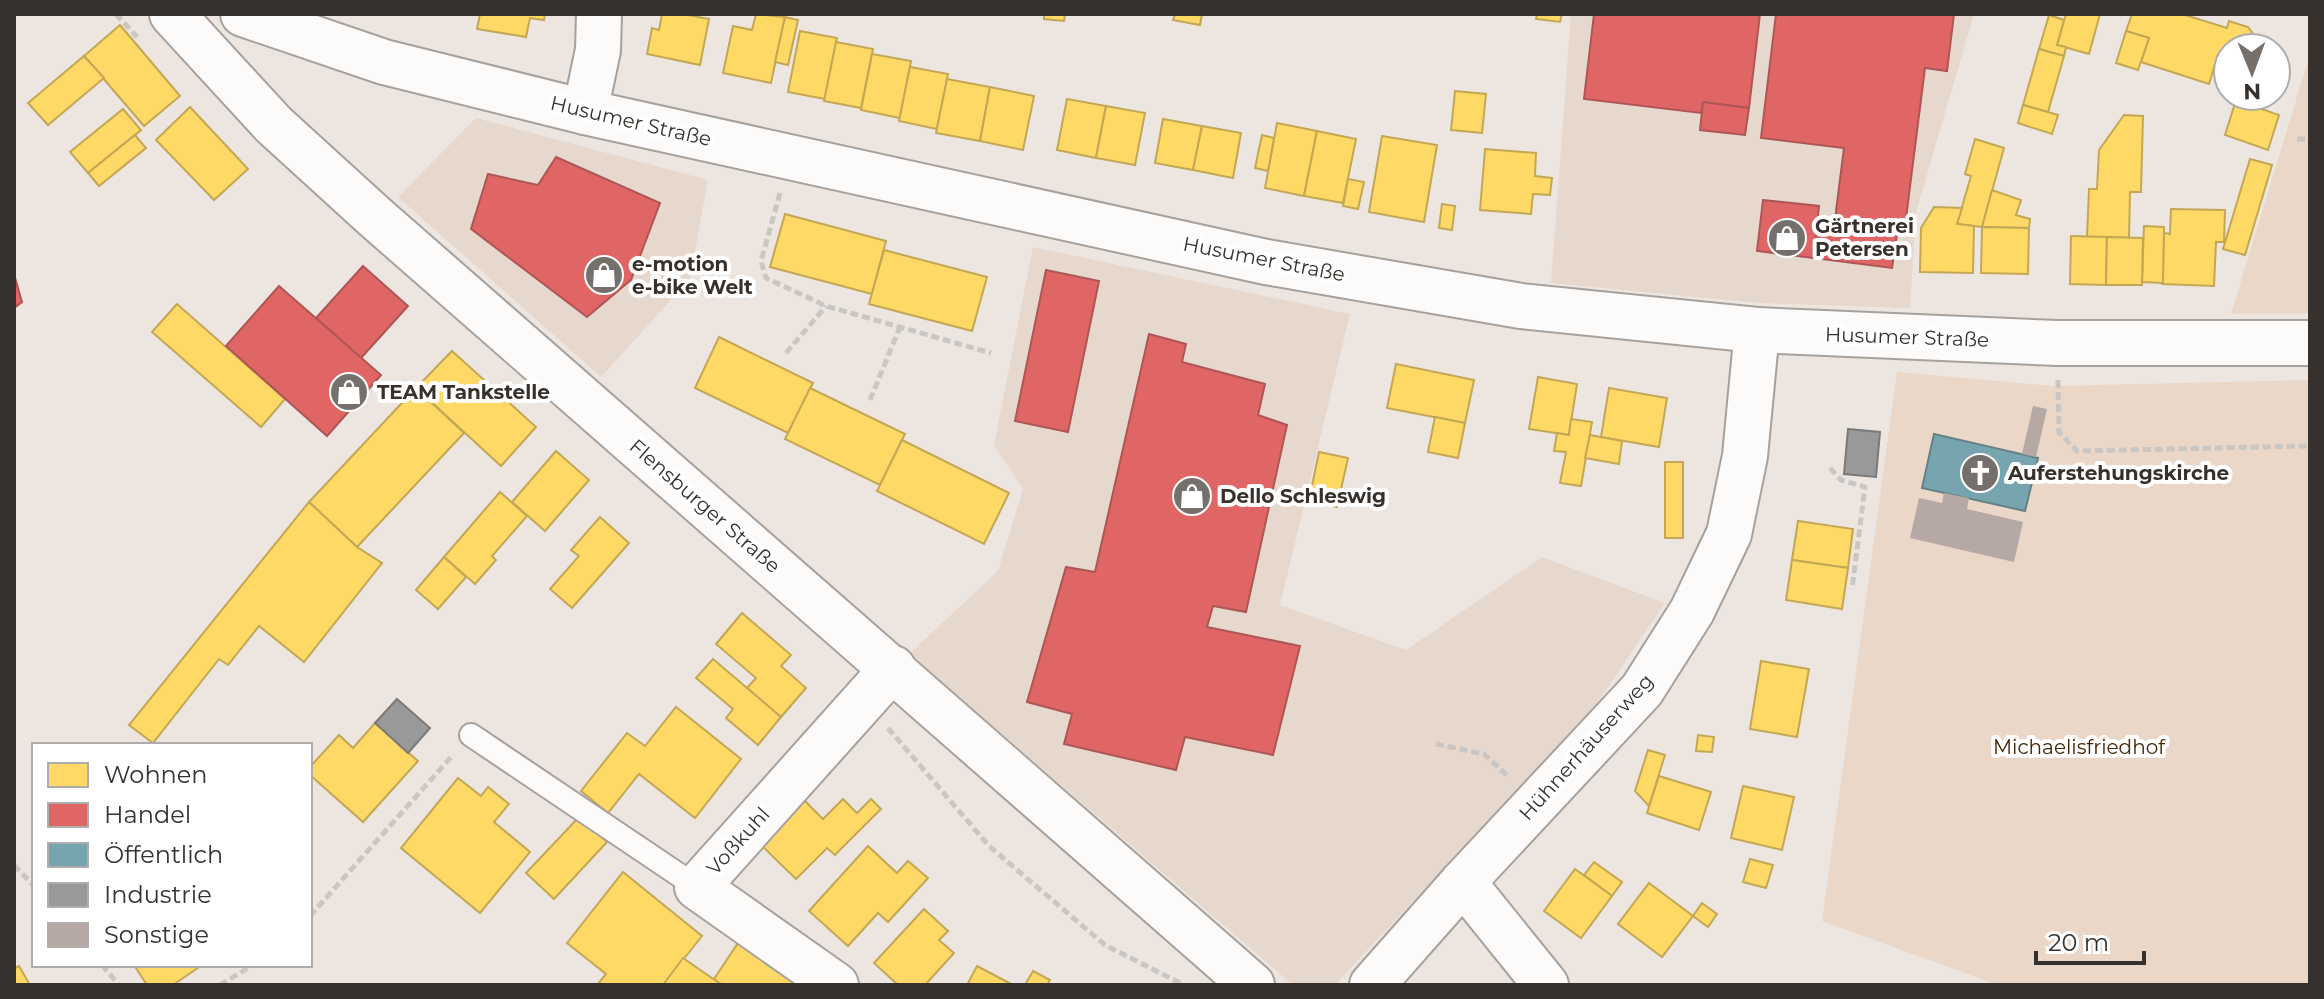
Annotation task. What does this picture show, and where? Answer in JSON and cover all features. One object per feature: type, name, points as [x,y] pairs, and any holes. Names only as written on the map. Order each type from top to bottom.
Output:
[{"type":"street","name":"Husumer Straße","points":[[243,14],[384,62],[585,112],[1266,262],[1521,306],[1757,330],[2057,343],[2310,343]]},
{"type":"street","points":[[585,112],[598,50],[599,14]]},
{"type":"street","name":"Flensburger Straße","points":[[159,31],[274,125],[1252,985]]},
{"type":"street","name":"Hühnerhäuserweg","points":[[1372,985],[1463,882],[1642,690],[1692,611],[1729,534],[1745,456],[1757,330]]},
{"type":"street","name":"Voßkuhl","points":[[836,985],[697,887],[893,668]]},
{"type":"street","points":[[1463,882],[1546,985]]},
{"type":"lane","points":[[471,735],[697,887]]},
{"type":"path","points":[[116,14],[159,31]]},
{"type":"path","points":[[2297,139],[2310,139]]},
{"type":"path","points":[[780,193],[761,261],[766,278],[826,306],[991,353]]},
{"type":"path","points":[[786,353],[826,306]]},
{"type":"path","points":[[870,400],[900,327]]},
{"type":"path","points":[[2057,343],[2059,432],[2077,451],[2310,446]]},
{"type":"path","points":[[1830,468],[1841,480],[1865,487],[1852,589]]},
{"type":"path","points":[[864,700],[989,846],[1105,945],[1184,985]]},
{"type":"path","points":[[312,914],[471,735]]},
{"type":"path","points":[[1436,744],[1484,754],[1509,777]]},
{"type":"path","points":[[14,865],[32,884]]},
{"type":"path","points":[[104,967],[119,985]]},
{"type":"path","points":[[220,985],[250,967]]},
{"type":"shaded area","name":"Gärtnerei Petersen","points":[[1571,14],[1974,14],[1916,212],[1910,308],[1759,303],[1551,283]]},
{"type":"shaded area","points":[[476,118],[708,180],[690,279],[601,377],[398,197]]},
{"type":"shaded area","points":[[1033,247],[1350,314],[1280,605],[1406,650],[1542,557],[1665,603],[1595,706],[1335,985],[1293,985],[909,654],[998,571],[1023,489],[994,445]]},
{"type":"green space","points":[[2310,54],[2310,313],[2231,314]]},
{"type":"green space","name":"Michaelisfriedhof","points":[[1897,372],[2053,386],[2310,380],[2310,985],[1998,985],[1822,921]]},
{"type":"building: Wohnen","points":[[480,14],[545,14],[544,20],[530,18],[526,37],[477,29]]},
{"type":"building: Wohnen","points":[[662,14],[709,19],[700,65],[647,54],[652,28],[659,30]]},
{"type":"building: Wohnen","points":[[756,14],[785,17],[771,83],[723,73],[733,26],[752,30]]},
{"type":"building: Wohnen","points":[[1044,14],[1065,14],[1064,21],[1044,19]]},
{"type":"building: Wohnen","points":[[1175,14],[1202,14],[1200,25],[1173,20]]},
{"type":"building: Wohnen","points":[[1537,14],[1562,14],[1560,22],[1536,19]]},
{"type":"building: Wohnen","points":[[2066,14],[2100,14],[2089,54],[2057,45]]},
{"type":"building: Wohnen","points":[[2132,14],[2182,14],[2227,28],[2229,21],[2248,27],[2252,32],[2212,32],[2212,74],[2209,84],[2141,62],[2149,38],[2126,31]]},
{"type":"building: Wohnen","points":[[2049,15],[2064,20],[2057,45],[2066,47],[2064,56],[2039,49]]},
{"type":"building: Wohnen","points":[[785,17],[798,20],[788,65],[775,62]]},
{"type":"building: Wohnen","points":[[120,25],[180,96],[144,126],[84,56]]},
{"type":"building: Wohnen","points":[[800,31],[837,38],[825,99],[788,92]]},
{"type":"building: Wohnen","points":[[2126,31],[2149,38],[2138,70],[2116,63]]},
{"type":"building: Wohnen","points":[[836,42],[873,49],[861,108],[824,101]]},
{"type":"building: Wohnen","points":[[2039,49],[2064,56],[2048,112],[2023,105]]},
{"type":"building: Wohnen","points":[[872,54],[911,61],[900,118],[861,110]]},
{"type":"building: Wohnen","points":[[84,56],[104,78],[48,125],[28,103]]},
{"type":"building: Wohnen","points":[[910,67],[948,74],[937,129],[899,121]]},
{"type":"building: Wohnen","points":[[947,79],[990,87],[980,141],[936,133]]},
{"type":"building: Wohnen","points":[[990,87],[1034,96],[1023,150],[980,141]]},
{"type":"building: Wohnen","points":[[1455,91],[1486,94],[1482,133],[1451,130]]},
{"type":"building: Wohnen","points":[[1067,99],[1106,106],[1096,158],[1057,150]]},
{"type":"building: Wohnen","points":[[2023,105],[2058,115],[2052,134],[2018,123]]},
{"type":"building: Wohnen","points":[[1106,106],[1145,113],[1135,165],[1096,158]]},
{"type":"building: Wohnen","points":[[190,107],[248,169],[214,200],[156,140]]},
{"type":"building: Wohnen","points":[[123,109],[141,130],[88,173],[70,152]]},
{"type":"building: Wohnen","points":[[2232,112],[2270,112],[2279,115],[2268,150],[2225,135]]},
{"type":"building: Wohnen","points":[[2124,115],[2143,116],[2141,192],[2130,192],[2129,238],[2087,237],[2089,189],[2097,189],[2099,150]]},
{"type":"building: Wohnen","points":[[1163,119],[1202,126],[1193,170],[1155,163]]},
{"type":"building: Wohnen","points":[[1277,123],[1317,131],[1304,196],[1265,188]]},
{"type":"building: Wohnen","points":[[1202,126],[1241,133],[1233,178],[1193,170]]},
{"type":"building: Wohnen","points":[[1317,131],[1356,139],[1343,203],[1304,196]]},
{"type":"building: Wohnen","points":[[135,135],[146,148],[99,186],[88,173]]},
{"type":"building: Wohnen","points":[[1262,135],[1274,138],[1268,171],[1255,168]]},
{"type":"building: Wohnen","points":[[1382,136],[1437,145],[1424,222],[1369,212]]},
{"type":"building: Wohnen","points":[[1975,139],[2004,148],[1982,227],[1957,224],[1971,176],[1965,174]]},
{"type":"building: Wohnen","points":[[1485,149],[1536,153],[1535,176],[1552,178],[1550,195],[1533,194],[1531,214],[1480,210]]},
{"type":"building: Wohnen","points":[[2250,159],[2272,165],[2245,255],[2223,249]]},
{"type":"building: Wohnen","points":[[1348,179],[1364,182],[1358,209],[1343,206]]},
{"type":"building: Wohnen","points":[[1992,190],[2021,200],[2016,215],[2030,219],[2029,228],[1982,227]]},
{"type":"building: Wohnen","points":[[1442,204],[1455,206],[1452,230],[1439,228]]},
{"type":"building: Wohnen","points":[[1934,207],[1962,208],[1957,224],[1974,226],[1973,273],[1920,272],[1921,228]]},
{"type":"building: Wohnen","points":[[2171,209],[2225,210],[2224,242],[2216,242],[2214,286],[2162,284],[2164,233],[2170,234]]},
{"type":"building: Wohnen","points":[[785,214],[886,241],[872,294],[770,267]]},
{"type":"building: Wohnen","points":[[2144,226],[2164,227],[2163,283],[2142,282]]},
{"type":"building: Wohnen","points":[[1982,227],[2029,228],[2028,274],[1981,273]]},
{"type":"building: Wohnen","points":[[2071,236],[2107,237],[2106,285],[2070,284]]},
{"type":"building: Wohnen","points":[[2107,237],[2143,238],[2142,285],[2106,285]]},
{"type":"building: Wohnen","points":[[884,250],[987,277],[972,331],[869,304]]},
{"type":"building: Wohnen","points":[[177,304],[285,399],[261,427],[152,332]]},
{"type":"building: Wohnen","points":[[719,337],[813,383],[788,433],[695,388]]},
{"type":"building: Wohnen","points":[[452,351],[536,427],[501,466],[416,388]]},
{"type":"building: Wohnen","points":[[1396,364],[1474,380],[1465,423],[1387,408]]},
{"type":"building: Wohnen","points":[[1538,377],[1577,384],[1569,435],[1529,429]]},
{"type":"building: Wohnen","points":[[416,388],[464,433],[357,547],[309,502]]},
{"type":"building: Wohnen","points":[[810,388],[905,434],[880,485],[785,439]]},
{"type":"building: Wohnen","points":[[1609,388],[1667,398],[1659,447],[1601,437]]},
{"type":"building: Wohnen","points":[[1435,417],[1465,423],[1458,458],[1428,452]]},
{"type":"building: Wohnen","points":[[1571,419],[1592,422],[1581,486],[1560,483],[1566,452],[1554,451],[1557,433],[1569,435]]},
{"type":"building: Wohnen","points":[[1590,435],[1622,441],[1619,464],[1585,458]]},
{"type":"building: Wohnen","points":[[902,440],[1009,493],[984,544],[877,491]]},
{"type":"building: Wohnen","points":[[556,451],[589,480],[545,531],[512,502]]},
{"type":"building: Wohnen","points":[[1319,452],[1348,458],[1337,507],[1309,500]]},
{"type":"building: Wohnen","points":[[1665,462],[1683,462],[1683,538],[1665,538]]},
{"type":"building: Wohnen","points":[[500,492],[527,516],[492,556],[496,560],[475,584],[444,557]]},
{"type":"building: Wohnen","points":[[309,502],[357,547],[382,563],[304,662],[259,626],[228,665],[219,659],[153,743],[129,725]]},
{"type":"building: Wohnen","points":[[600,517],[629,543],[572,608],[550,589],[579,556],[571,550]]},
{"type":"building: Wohnen","points":[[1798,521],[1853,529],[1848,568],[1792,560]]},
{"type":"building: Wohnen","points":[[444,557],[466,577],[438,609],[416,590]]},
{"type":"building: Wohnen","points":[[1792,560],[1848,568],[1842,609],[1786,600]]},
{"type":"building: Wohnen","points":[[742,613],[791,655],[781,666],[806,688],[781,717],[747,688],[756,678],[716,644]]},
{"type":"building: Wohnen","points":[[713,659],[781,717],[758,745],[726,718],[733,709],[696,678]]},
{"type":"building: Wohnen","points":[[1761,661],[1809,669],[1797,737],[1750,729]]},
{"type":"building: Wohnen","points":[[676,707],[741,759],[695,818],[639,774],[608,813],[581,791],[627,733],[645,746]]},
{"type":"building: Wohnen","points":[[375,723],[418,761],[363,822],[312,777],[312,765],[339,735],[353,748]]},
{"type":"building: Wohnen","points":[[1698,735],[1714,737],[1712,752],[1696,751]]},
{"type":"building: Wohnen","points":[[1648,750],[1665,755],[1649,806],[1635,791]]},
{"type":"building: Wohnen","points":[[1659,776],[1711,792],[1699,830],[1647,813]]},
{"type":"building: Wohnen","points":[[458,778],[481,796],[488,787],[509,804],[494,822],[530,852],[480,913],[401,848]]},
{"type":"building: Wohnen","points":[[1743,786],[1794,797],[1782,850],[1731,838]]},
{"type":"building: Wohnen","points":[[843,799],[857,813],[871,799],[881,809],[835,855],[827,848],[796,879],[760,844],[804,800],[823,819]]},
{"type":"building: Wohnen","points":[[580,816],[607,842],[554,899],[526,873]]},
{"type":"building: Wohnen","points":[[868,846],[897,873],[908,861],[928,878],[888,922],[878,913],[848,946],[809,911]]},
{"type":"building: Wohnen","points":[[1750,859],[1773,865],[1766,888],[1743,882]]},
{"type":"building: Wohnen","points":[[1594,862],[1622,882],[1612,896],[1584,875]]},
{"type":"building: Wohnen","points":[[1575,869],[1612,896],[1581,938],[1544,911]]},
{"type":"building: Wohnen","points":[[623,872],[702,936],[663,985],[597,985],[606,974],[567,943]]},
{"type":"building: Wohnen","points":[[1649,883],[1693,916],[1662,957],[1618,924]]},
{"type":"building: Wohnen","points":[[1702,903],[1717,914],[1708,927],[1693,916]]},
{"type":"building: Wohnen","points":[[924,909],[948,931],[939,940],[954,953],[925,985],[898,985],[874,963]]},
{"type":"building: Wohnen","points":[[738,943],[799,985],[719,983],[714,979]]},
{"type":"building: Wohnen","points":[[683,958],[719,983],[663,985]]},
{"type":"building: Wohnen","points":[[19,966],[30,985],[14,985],[14,969]]},
{"type":"building: Wohnen","points":[[977,966],[1013,985],[967,985]]},
{"type":"building: Wohnen","points":[[135,967],[199,967],[173,985],[147,985]]},
{"type":"building: Wohnen","points":[[1033,971],[1050,980],[1047,985],[1025,985]]},
{"type":"building: Handel","points":[[1594,14],[1760,14],[1749,108],[1703,102],[1701,113],[1584,99]]},
{"type":"building: Handel","points":[[1776,14],[1954,14],[1947,71],[1925,68],[1904,234],[1897,234],[1892,268],[1813,258],[1817,224],[1834,227],[1844,148],[1761,138]]},
{"type":"building: Handel","points":[[1703,102],[1749,108],[1745,135],[1700,130]]},
{"type":"building: Handel","points":[[556,157],[660,203],[631,280],[587,317],[471,229],[488,174],[538,185]]},
{"type":"building: Handel","name":"Gärtnerei Petersen","points":[[1763,200],[1819,206],[1813,258],[1757,251]]},
{"type":"building: Handel","points":[[363,266],[408,306],[361,358],[316,318]]},
{"type":"building: Handel","points":[[1046,270],[1099,281],[1068,432],[1015,421]]},
{"type":"building: Handel","points":[[14,274],[22,302],[14,308]]},
{"type":"building: Handel","points":[[279,286],[381,375],[327,436],[226,346]]},
{"type":"building: Handel","name":"Dello Schleswig","points":[[1149,334],[1186,344],[1182,362],[1265,384],[1258,415],[1287,425],[1246,612],[1213,606],[1207,627],[1300,646],[1273,755],[1185,737],[1176,770],[1064,744],[1072,714],[1027,702],[1066,567],[1095,572]]},
{"type":"building: Öffentlich","name":"Auferstehungskirche","points":[[1934,434],[2038,458],[2025,511],[1922,488]]},
{"type":"building: Industrie","points":[[1848,429],[1880,432],[1876,477],[1844,474]]},
{"type":"building: Industrie","points":[[397,699],[430,728],[408,753],[375,723]]},
{"type":"building: Sonstige","points":[[2033,406],[2047,409],[2036,457],[2022,454]]},
{"type":"building: Sonstige","points":[[1944,493],[1969,498],[1967,509],[2023,522],[2014,562],[1910,538],[1919,498],[1942,503]]},
{"type":"place","name":"Gärtnerei Petersen","points":[[1787,238]]},
{"type":"place","name":"e-motion e-bike Welt","points":[[604,275]]},
{"type":"place","name":"TEAM Tankstelle","points":[[349,392]]},
{"type":"place","name":"Auferstehungskirche","points":[[1980,473]]},
{"type":"place","name":"Dello Schleswig","points":[[1192,496]]}]
